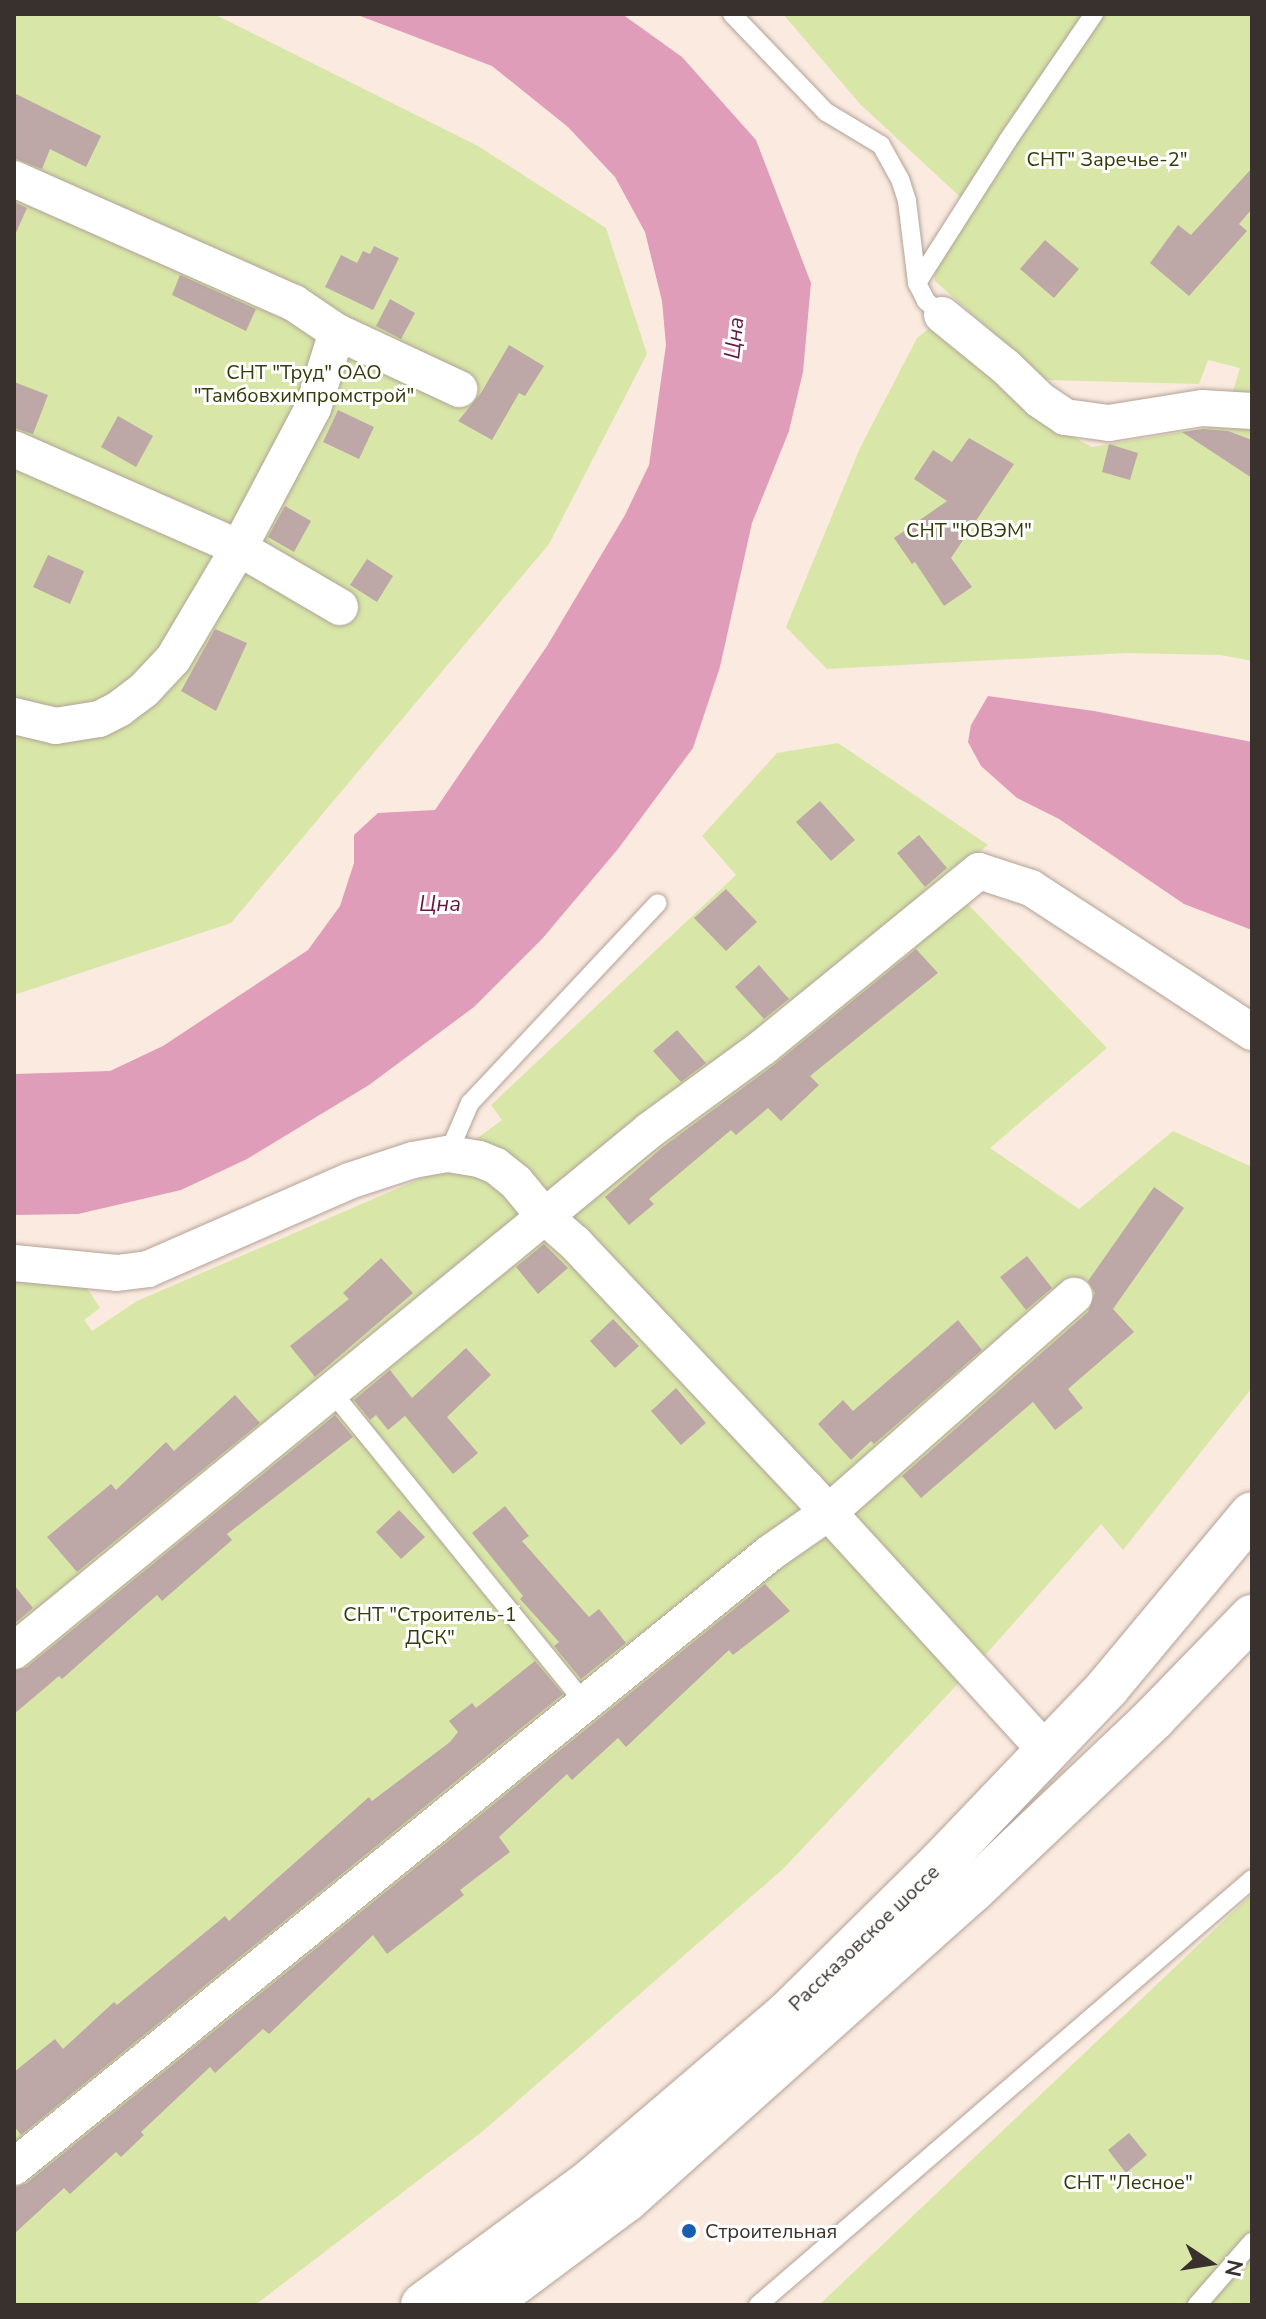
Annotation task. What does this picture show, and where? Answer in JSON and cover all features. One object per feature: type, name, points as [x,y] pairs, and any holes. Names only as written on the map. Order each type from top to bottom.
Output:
[{"type":"main road","name":"Рассказовское шоссе","points":[[423,2305],[590,2182],[790,2011],[940,1863],[1107,1688],[1252,1514]]},
{"type":"main road","name":"Рассказовское шоссе","points":[[485,2305],[626,2200],[973,1890],[1154,1718],[1252,1617]]},
{"type":"street","points":[[14,179],[294,303],[337,332],[459,389]]},
{"type":"street","points":[[942,315],[1040,400],[1065,417],[1109,423],[1202,408],[1252,411]]},
{"type":"street","points":[[14,716],[32,723],[77,725],[119,709],[173,659],[239,548],[313,408],[337,332]]},
{"type":"street","points":[[14,449],[239,548],[340,607]]},
{"type":"street","points":[[14,1651],[650,1130],[762,1048],[979,871],[1031,888],[1252,1032]]},
{"type":"street","points":[[14,1263],[117,1273],[148,1269],[349,1181],[413,1160],[448,1154],[479,1159],[496,1166],[516,1182],[544,1216],[575,1243],[829,1512],[1046,1751]]},
{"type":"street","points":[[14,2167],[770,1553],[829,1512],[1074,1296]]},
{"type":"lane","points":[[732,14],[826,112],[881,145],[900,179],[907,201],[917,283],[926,301],[942,315]]},
{"type":"lane","points":[[917,283],[1008,140],[1094,14]]},
{"type":"lane","points":[[448,1154],[470,1103],[658,903]]},
{"type":"lane","points":[[332,1392],[585,1703]]},
{"type":"lane","points":[[758,2305],[1252,1879]]},
{"type":"lane","points":[[1197,2305],[1252,2242]]},
{"type":"green space","name":"СНТ \"Труд\" ОАО \"Тамбовхимпромстрой\"","points":[[14,14],[214,14],[478,146],[606,228],[647,354],[549,544],[231,923],[14,995]]},
{"type":"green space","points":[[783,14],[1252,14],[1252,661],[1221,655],[1126,653],[827,669],[786,627],[860,448],[917,338],[935,324],[1034,416],[1092,447],[1223,425],[1240,368],[1208,360],[1199,384],[1046,380],[935,281],[934,266],[971,207],[861,105]]},
{"type":"green space","name":"СНТ \"Строитель-1 ДСК\"","points":[[838,743],[988,845],[940,880],[962,898],[1107,1048],[990,1148],[1079,1209],[1173,1131],[1252,1167],[1252,1388],[1123,1550],[1101,1524],[989,1651],[783,1869],[483,2131],[255,2305],[14,2305],[14,1276],[83,1282],[100,1308],[84,1320],[92,1331],[137,1301],[424,1177],[502,1120],[491,1105],[736,875],[702,836],[777,753]]},
{"type":"green space","name":"СНТ \"Лесное\"","points":[[1252,1894],[1252,2305],[819,2305]]},
{"type":"water","name":"Цна","points":[[355,14],[622,14],[682,57],[756,140],[811,283],[803,372],[789,431],[752,523],[720,667],[693,748],[618,849],[542,939],[474,1007],[369,1085],[247,1159],[181,1190],[78,1214],[14,1215],[14,1074],[110,1071],[163,1046],[308,950],[340,906],[354,863],[354,835],[378,813],[435,810],[547,646],[625,515],[649,465],[666,345],[662,301],[645,232],[615,177],[568,127],[492,66]]},
{"type":"water","points":[[988,696],[1094,711],[1252,742],[1252,930],[1184,904],[1059,819],[1017,798],[981,766],[968,742],[971,725]]},
{"type":"building","points":[[14,93],[101,136],[86,167],[50,149],[42,169],[14,158]]},
{"type":"building","points":[[1252,168],[1252,209],[1239,224],[1247,231],[1189,296],[1150,263],[1178,225],[1191,235]]},
{"type":"building","points":[[14,202],[27,208],[15,235],[14,235]]},
{"type":"building","points":[[1045,240],[1079,269],[1054,298],[1020,269]]},
{"type":"building","points":[[374,246],[399,258],[373,310],[325,287],[341,255],[357,263],[363,251],[370,254]]},
{"type":"building","points":[[180,275],[256,309],[246,331],[172,295]]},
{"type":"building","points":[[390,299],[415,313],[401,339],[376,326]]},
{"type":"building","points":[[509,345],[544,366],[525,396],[519,393],[492,440],[458,421],[481,393]]},
{"type":"building","points":[[14,382],[48,395],[33,434],[14,428]]},
{"type":"building","points":[[338,410],[374,427],[359,459],[323,442]]},
{"type":"building","points":[[118,416],[153,436],[136,467],[101,447]]},
{"type":"building","points":[[1203,429],[1228,431],[1252,440],[1252,478],[1182,432]]},
{"type":"building","points":[[969,438],[1014,464],[951,558],[972,587],[944,606],[915,562],[912,564],[894,538],[947,501],[914,479],[933,450],[952,462]]},
{"type":"building","points":[[1109,444],[1138,453],[1130,480],[1102,472]]},
{"type":"building","points":[[285,506],[311,521],[294,552],[268,537]]},
{"type":"building","points":[[48,555],[84,571],[70,604],[33,587]]},
{"type":"building","points":[[367,559],[393,576],[377,602],[350,585]]},
{"type":"building","points":[[215,629],[247,643],[216,711],[181,691]]},
{"type":"building","points":[[820,801],[855,840],[831,861],[796,822]]},
{"type":"building","points":[[919,835],[947,868],[925,887],[897,853]]},
{"type":"building","points":[[726,889],[757,922],[726,951],[694,918]]},
{"type":"building","points":[[916,949],[938,973],[810,1076],[819,1085],[781,1121],[768,1108],[736,1135],[731,1130],[649,1199],[654,1204],[629,1225],[605,1197],[663,1147],[775,1064]]},
{"type":"building","points":[[759,965],[789,999],[764,1019],[735,987]]},
{"type":"building","points":[[677,1030],[706,1063],[681,1082],[653,1051]]},
{"type":"building","points":[[1154,1187],[1184,1208],[1113,1309],[1134,1332],[1068,1389],[1083,1408],[1055,1430],[1033,1402],[921,1498],[902,1476],[1088,1312],[1095,1293],[1088,1281]]},
{"type":"building","points":[[544,1244],[568,1268],[538,1294],[516,1267]]},
{"type":"building","points":[[1027,1256],[1052,1288],[1026,1310],[1000,1277]]},
{"type":"building","points":[[381,1258],[413,1293],[315,1377],[290,1346],[349,1299],[343,1293]]},
{"type":"building","points":[[613,1319],[639,1346],[615,1368],[590,1341]]},
{"type":"building","points":[[958,1320],[982,1350],[874,1444],[871,1441],[851,1460],[818,1424],[843,1400],[853,1411]]},
{"type":"building","points":[[466,1348],[491,1375],[447,1417],[478,1453],[453,1474],[405,1416],[388,1430],[376,1415],[370,1420],[354,1400],[390,1370],[412,1398]]},
{"type":"building","points":[[676,1388],[706,1423],[681,1445],[651,1411]]},
{"type":"building","points":[[235,1395],[260,1423],[77,1572],[47,1537],[111,1484],[116,1490],[166,1442],[174,1451]]},
{"type":"building","points":[[335,1415],[353,1437],[227,1534],[232,1540],[162,1601],[157,1595],[62,1679],[59,1676],[14,1714],[14,1671],[27,1667]]},
{"type":"building","points":[[505,1506],[529,1536],[522,1541],[589,1617],[599,1609],[626,1643],[581,1679],[554,1646],[559,1642],[520,1599],[523,1596],[472,1533]]},
{"type":"building","points":[[399,1510],[425,1537],[401,1559],[376,1532]]},
{"type":"building","points":[[765,1584],[790,1611],[733,1655],[729,1650],[626,1747],[618,1738],[572,1780],[567,1774],[499,1837],[510,1852],[460,1890],[464,1895],[387,1954],[373,1935],[269,2034],[263,2029],[215,2073],[210,2067],[141,2132],[144,2135],[121,2157],[116,2152],[70,2194],[64,2188],[14,2234],[14,2188],[27,2183]]},
{"type":"building","points":[[14,1585],[33,1608],[14,1624]]},
{"type":"building","points":[[535,1661],[563,1694],[21,2135],[14,2126],[14,2072],[55,2039],[63,2049],[114,2002],[117,2005],[225,1916],[229,1921],[369,1797],[372,1801],[450,1742],[458,1732],[449,1721],[472,1703],[476,1708]]},
{"type":"building","points":[[1129,2133],[1147,2155],[1126,2173],[1108,2150]]},
{"type":"place","name":"Строительная","points":[[689,2231]]},
{"type":"park label","name":"СНТ\" Заречье-2\"","points":[[1107,159]]},
{"type":"park label","name":"СНТ \"ЮВЭМ\"","points":[[969,530]]}]
